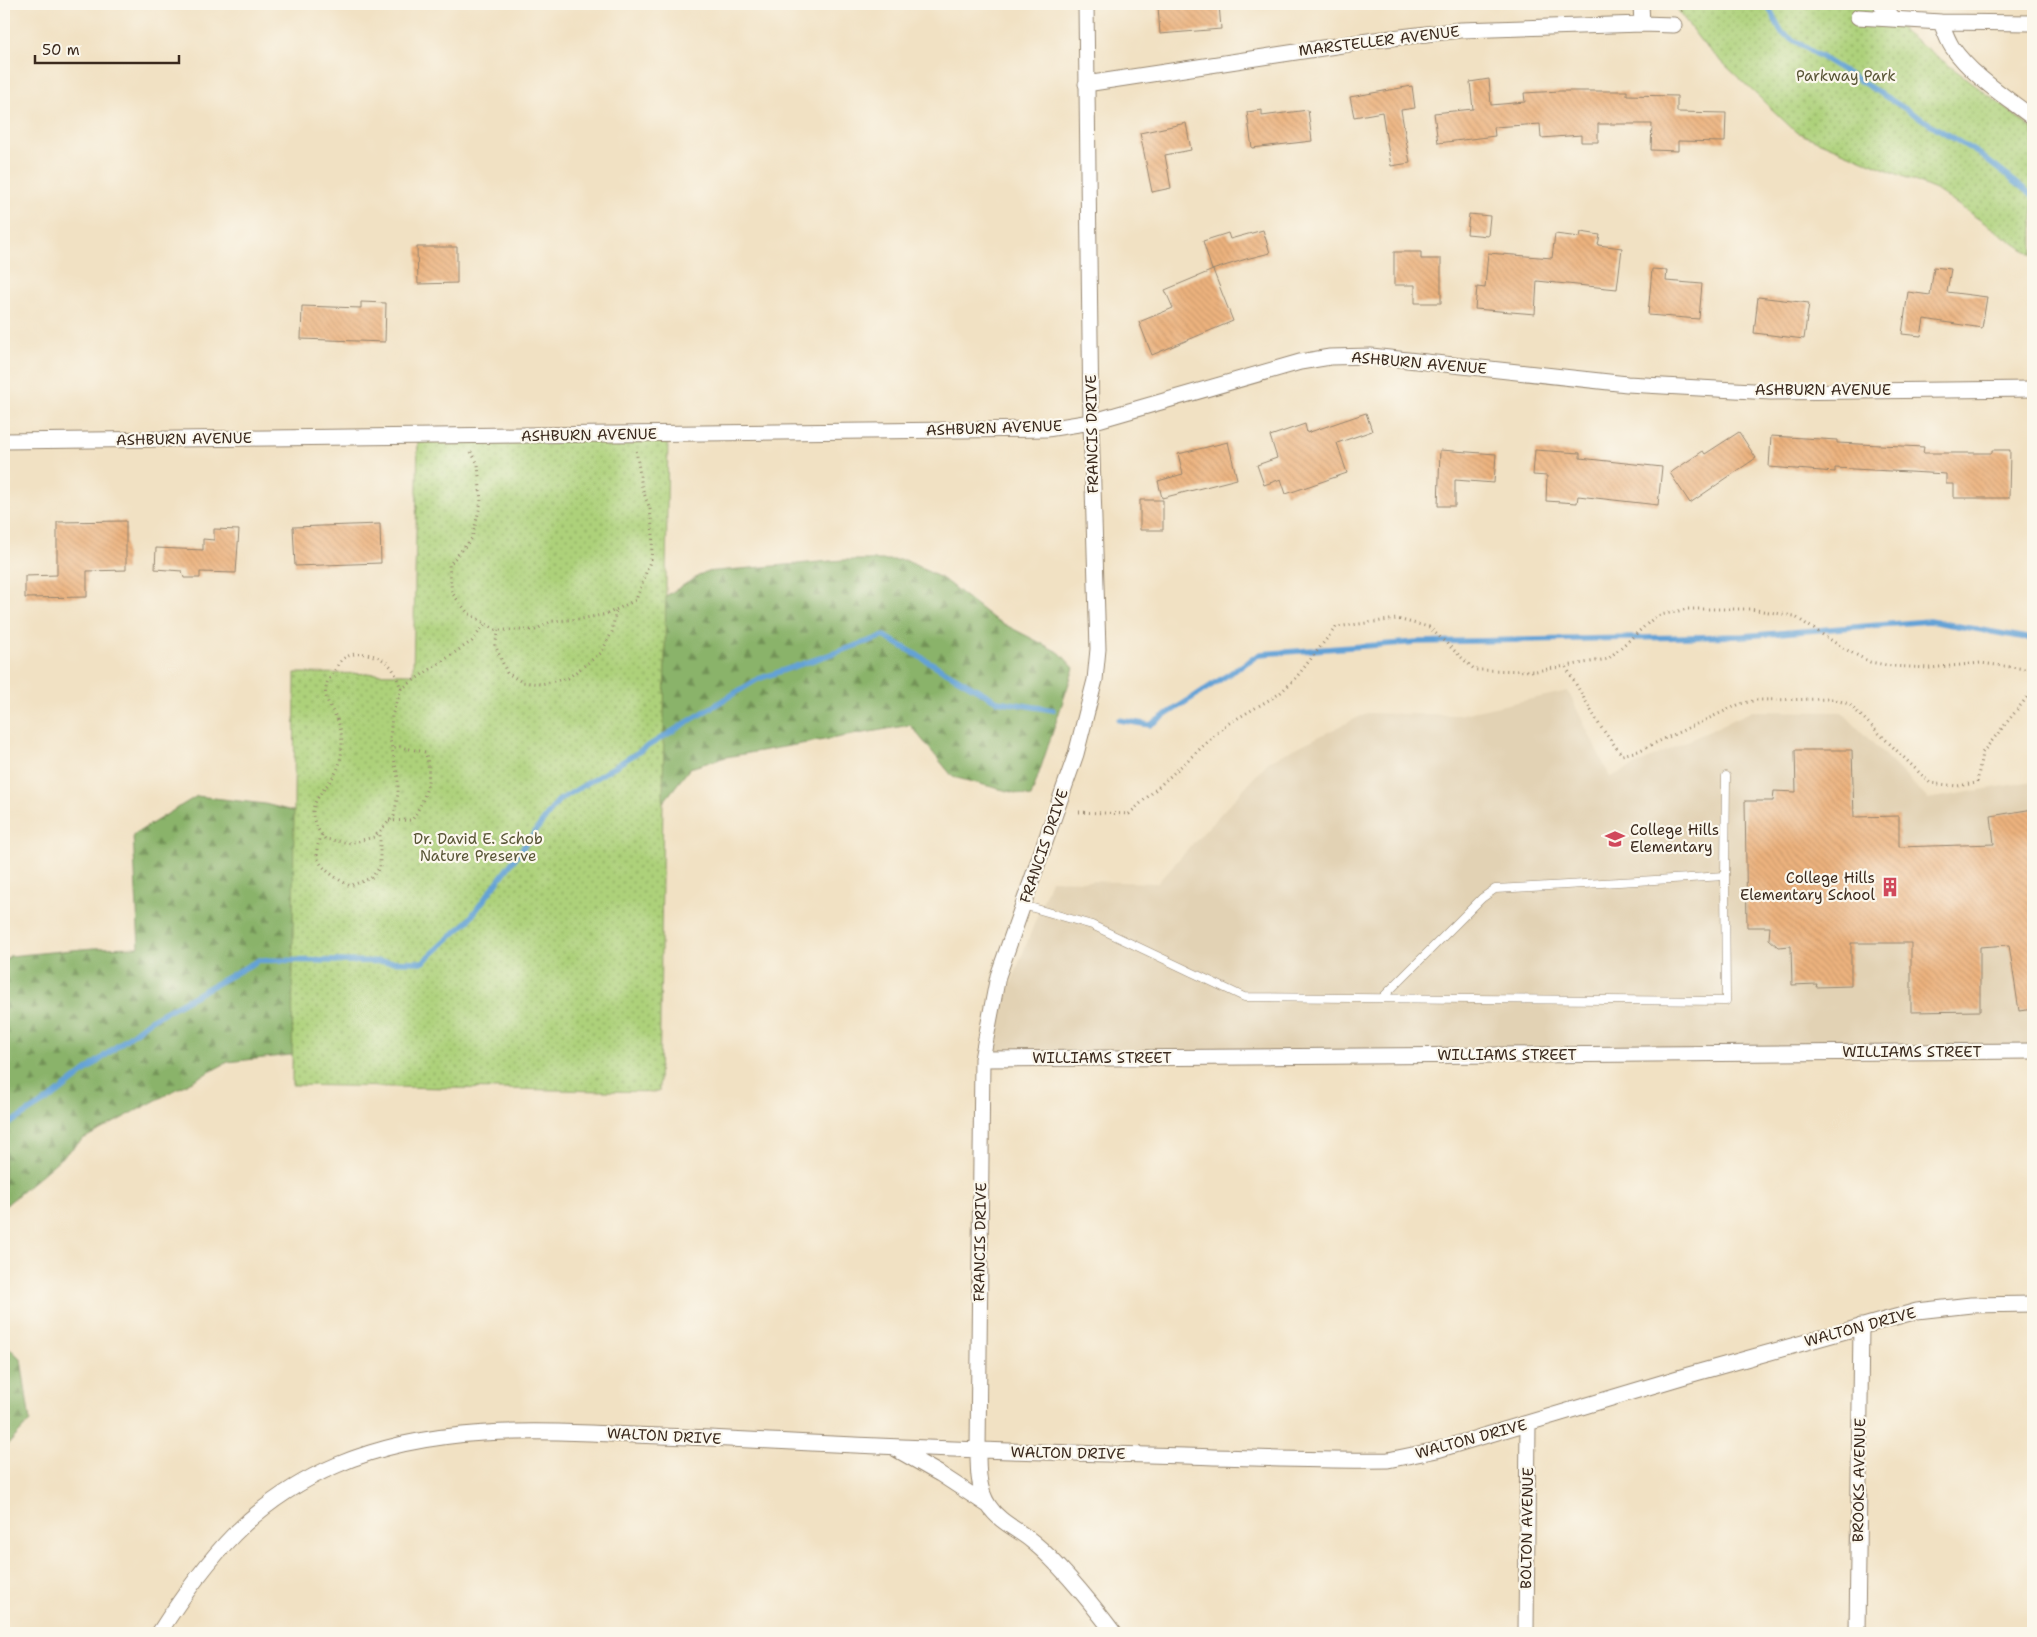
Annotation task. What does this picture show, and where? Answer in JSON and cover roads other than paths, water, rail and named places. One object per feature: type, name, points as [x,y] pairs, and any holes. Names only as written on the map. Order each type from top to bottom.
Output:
[{"type":"street","name":"FRANCIS DRIVE","points":[[1086,4],[1091,422],[1098,649],[1095,680],[1076,754],[998,976],[982,1059],[978,1474],[983,1494],[989,1506],[999,1517],[1033,1542],[1053,1561],[1114,1633]]},
{"type":"street","points":[[1640,4],[1642,24]]},
{"type":"street","points":[[1881,4],[1892,18]]},
{"type":"street","points":[[1858,17],[1941,22],[2033,23]]},
{"type":"street","points":[[1941,22],[1951,45],[1960,57],[2033,118]]},
{"type":"street","name":"MARSTELLER AVENUE","points":[[1086,84],[1375,40],[1461,30],[1642,24],[1674,25]]},
{"type":"street","name":"ASHBURN AVENUE","points":[[4,441],[1048,429],[1091,422],[1300,362],[1330,357],[1371,356],[1627,384],[1771,392],[2033,389]]},
{"type":"street","name":"WILLIAMS STREET","points":[[982,1059],[2033,1051]]},
{"type":"street","name":"WALTON DRIVE","points":[[159,1633],[188,1588],[224,1543],[275,1498],[298,1483],[337,1465],[376,1450],[414,1441],[479,1433],[551,1431],[978,1451],[1388,1460],[1437,1450],[1917,1311],[1971,1305],[2033,1304]]},
{"type":"street","name":"BROOKS AVENUE","points":[[1857,1633],[1861,1326]]},
{"type":"street","name":"BOLTON AVENUE","points":[[1526,1633],[1528,1423]]},
{"type":"street","points":[[893,1447],[940,1474],[989,1506]]},
{"type":"lane","points":[[1023,905],[1092,926],[1244,997],[1726,1001],[1726,776]]},
{"type":"lane","points":[[1383,998],[1482,898],[1495,889],[1725,876]]},
{"type":"waterway","points":[[1767,4],[1782,33],[1979,154],[2033,196]]},
{"type":"waterway","points":[[1119,720],[1150,725],[1260,654],[1417,642],[1743,636],[1929,621],[2033,639]]},
{"type":"waterway","points":[[4,1127],[55,1095],[149,1021],[259,960],[423,962],[468,921],[558,801],[758,679],[884,636],[997,701],[1053,710]]},
{"type":"place","name":"College Hills Elementary","points":[[1615,839]]},
{"type":"place","name":"College Hills Elementary School","points":[[1890,887]]},
{"type":"park label","name":"Parkway Park","points":[[1846,76]]},
{"type":"park label","name":"Dr. David E. Schob Nature Preserve","points":[[478,848]]}]
